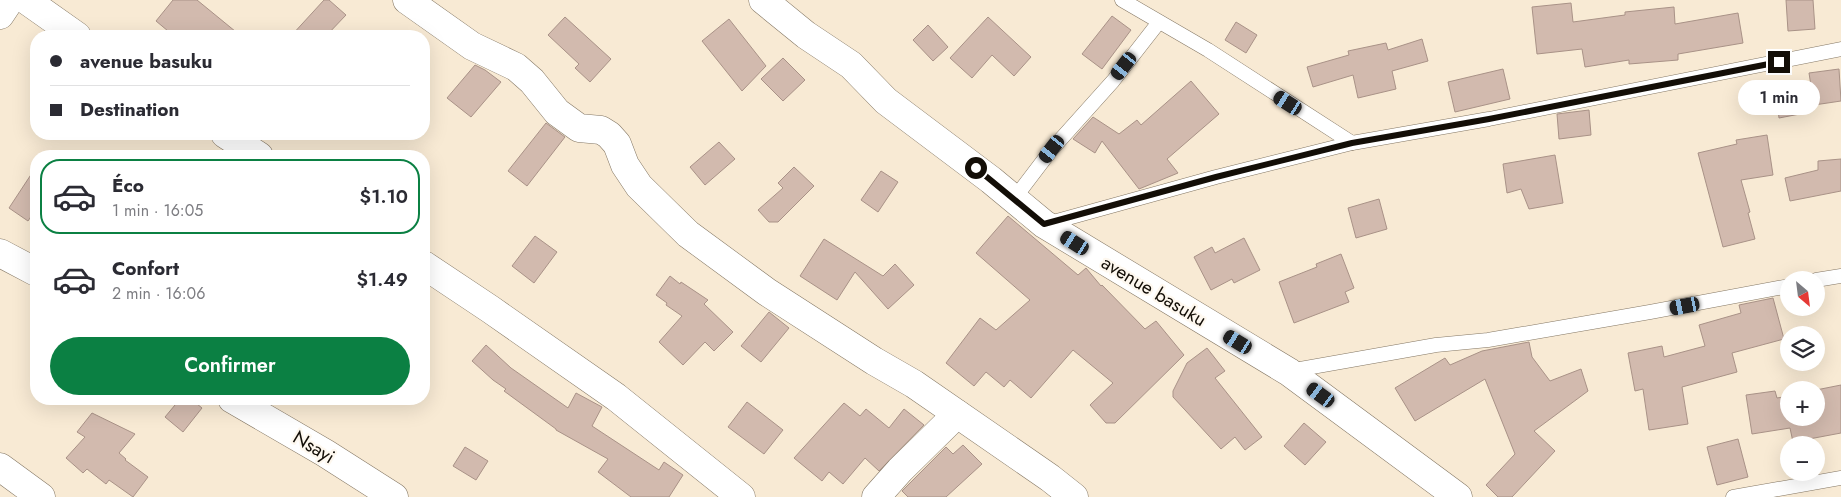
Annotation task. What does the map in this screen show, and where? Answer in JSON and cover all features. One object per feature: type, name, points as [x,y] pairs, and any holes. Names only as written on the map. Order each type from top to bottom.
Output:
[{"type":"street","points":[[0,15],[10,0]]},
{"type":"street","points":[[26,0],[68,30]]},
{"type":"street","points":[[408,0],[472,46],[516,67],[532,81],[557,112],[579,128],[601,130],[609,135],[617,144],[625,165],[636,181],[688,234],[767,292],[957,414],[1050,478],[1074,497]]},
{"type":"street","name":"avenue basuku","points":[[763,0],[806,35],[851,65],[886,101],[991,180],[1044,224],[1289,372],[1458,497]]},
{"type":"street","points":[[234,140],[250,150]]},
{"type":"street","points":[[0,253],[30,269]]},
{"type":"street","points":[[430,269],[616,397],[741,497]]},
{"type":"street","name":"Nsayi","points":[[242,405],[325,453],[394,497]]},
{"type":"street","points":[[876,497],[900,470],[957,414]]},
{"type":"street","points":[[0,467],[34,495]]},
{"type":"lane","points":[[1122,0],[1208,50],[1352,143]]},
{"type":"lane","points":[[1014,199],[1052,149],[1113,81],[1159,22]]},
{"type":"lane","points":[[1044,224],[1216,177],[1352,143],[1489,119],[1841,49]]},
{"type":"lane","points":[[1825,279],[1841,276]]},
{"type":"lane","points":[[1289,372],[1436,345],[1488,340],[1780,288]]},
{"type":"lane","points":[[1732,497],[1841,478]]},
{"type":"building","points":[[173,0],[197,0],[234,30],[167,30],[156,21]]},
{"type":"building","points":[[324,0],[329,0],[346,15],[332,30],[296,30]]},
{"type":"building","points":[[1786,0],[1813,0],[1815,29],[1788,31]]},
{"type":"building","points":[[1571,3],[1573,22],[1625,15],[1625,12],[1674,7],[1675,24],[1738,13],[1743,43],[1678,54],[1678,60],[1629,64],[1629,60],[1585,67],[1582,49],[1537,54],[1532,7]]},
{"type":"building","points":[[1112,16],[1131,30],[1102,69],[1082,54]]},
{"type":"building","points":[[565,17],[611,59],[590,82],[575,68],[579,64],[548,35]]},
{"type":"building","points":[[988,17],[1031,57],[1014,76],[992,55],[972,78],[950,58]]},
{"type":"building","points":[[729,19],[766,66],[742,91],[702,41]]},
{"type":"building","points":[[1236,22],[1257,35],[1246,53],[1225,40]]},
{"type":"building","points":[[928,25],[948,47],[933,61],[913,40]]},
{"type":"building","points":[[1422,39],[1428,61],[1392,71],[1396,89],[1358,98],[1353,75],[1313,87],[1307,67],[1349,55],[1348,51],[1386,43],[1388,50]]},
{"type":"building","points":[[783,58],[805,80],[783,101],[761,79]]},
{"type":"building","points":[[475,65],[501,82],[471,117],[447,98]]},
{"type":"building","points":[[1503,69],[1510,99],[1455,112],[1448,82]]},
{"type":"building","points":[[1839,69],[1841,101],[1814,105],[1809,73]]},
{"type":"building","points":[[1191,81],[1219,114],[1167,159],[1178,173],[1139,189],[1102,141],[1095,153],[1073,139],[1093,117],[1119,134],[1137,120],[1141,125]]},
{"type":"building","points":[[1801,89],[1805,113],[1779,118],[1776,93]]},
{"type":"building","points":[[1589,110],[1591,135],[1559,139],[1557,114]]},
{"type":"building","points":[[546,123],[565,137],[527,186],[508,171]]},
{"type":"building","points":[[1767,135],[1773,175],[1741,180],[1755,239],[1723,247],[1698,153],[1737,144],[1736,140]]},
{"type":"building","points":[[719,142],[735,159],[705,185],[690,167]]},
{"type":"building","points":[[1555,155],[1563,203],[1529,209],[1521,189],[1507,193],[1503,164]]},
{"type":"building","points":[[1841,159],[1841,191],[1790,201],[1785,178],[1818,170],[1818,161]]},
{"type":"building","points":[[794,167],[814,186],[778,222],[769,222],[758,210],[783,188],[778,183]]},
{"type":"building","points":[[881,171],[898,182],[878,212],[861,200]]},
{"type":"building","points":[[30,176],[30,218],[28,221],[9,208]]},
{"type":"building","points":[[1379,199],[1387,229],[1356,238],[1348,208]]},
{"type":"building","points":[[1008,216],[1078,275],[1086,268],[1101,286],[1145,329],[1156,321],[1184,355],[1115,423],[1106,423],[1090,405],[1113,383],[1073,350],[1031,398],[1010,380],[1004,387],[986,372],[974,386],[946,363],[980,318],[996,330],[1030,300],[976,253]]},
{"type":"building","points":[[535,236],[557,252],[534,283],[512,266]]},
{"type":"building","points":[[1244,238],[1260,270],[1234,283],[1232,279],[1211,290],[1194,257],[1212,247],[1215,253]]},
{"type":"building","points":[[824,239],[883,276],[895,264],[914,285],[888,309],[855,272],[837,300],[800,276]]},
{"type":"building","points":[[1341,254],[1354,288],[1345,292],[1349,302],[1294,323],[1279,282],[1317,267],[1316,264]]},
{"type":"building","points":[[670,276],[708,300],[704,304],[733,332],[714,351],[705,342],[683,365],[659,342],[682,316],[656,295]]},
{"type":"building","points":[[1773,298],[1781,326],[1780,340],[1732,353],[1737,372],[1682,387],[1688,424],[1649,430],[1643,389],[1635,391],[1628,353],[1662,346],[1664,357],[1705,346],[1699,325],[1741,313],[1739,305]]},
{"type":"building","points":[[769,312],[789,328],[761,362],[741,346]]},
{"type":"building","points":[[1529,342],[1532,357],[1550,381],[1581,369],[1588,391],[1534,431],[1555,451],[1512,497],[1498,497],[1486,485],[1515,454],[1485,379],[1415,421],[1395,388],[1445,358],[1450,365],[1482,351]]},
{"type":"building","points":[[486,345],[511,368],[568,408],[576,393],[602,407],[592,426],[659,470],[664,462],[683,475],[669,497],[631,497],[598,472],[608,459],[556,430],[504,391],[506,389],[472,361]]},
{"type":"building","points":[[1207,348],[1225,371],[1215,378],[1262,437],[1245,450],[1235,437],[1221,449],[1173,397],[1173,391],[1187,363]]},
{"type":"building","points":[[1841,385],[1841,433],[1825,436],[1792,436],[1790,428],[1752,434],[1746,395],[1775,391],[1777,398],[1780,398],[1780,426],[1825,426],[1825,388]]},
{"type":"building","points":[[747,402],[783,430],[764,454],[728,427]]},
{"type":"building","points":[[844,403],[860,416],[866,409],[889,428],[904,409],[924,425],[879,471],[865,458],[843,484],[829,472],[822,481],[794,458]]},
{"type":"building","points":[[175,405],[198,405],[202,408],[183,432],[165,417]]},
{"type":"building","points":[[92,413],[135,434],[119,453],[125,460],[148,477],[133,497],[109,480],[106,484],[87,469],[83,473],[66,458],[85,437],[77,432]]},
{"type":"building","points":[[1304,423],[1326,442],[1305,465],[1284,446]]},
{"type":"building","points":[[1738,439],[1748,477],[1717,485],[1707,447]]},
{"type":"building","points":[[963,445],[982,464],[946,497],[908,497],[902,491],[946,447],[953,454]]},
{"type":"building","points":[[465,447],[488,461],[476,480],[453,466]]},
{"type":"route","points":[[976,168],[1044,224],[1216,177],[1352,143],[1489,119],[1779,62]]}]
